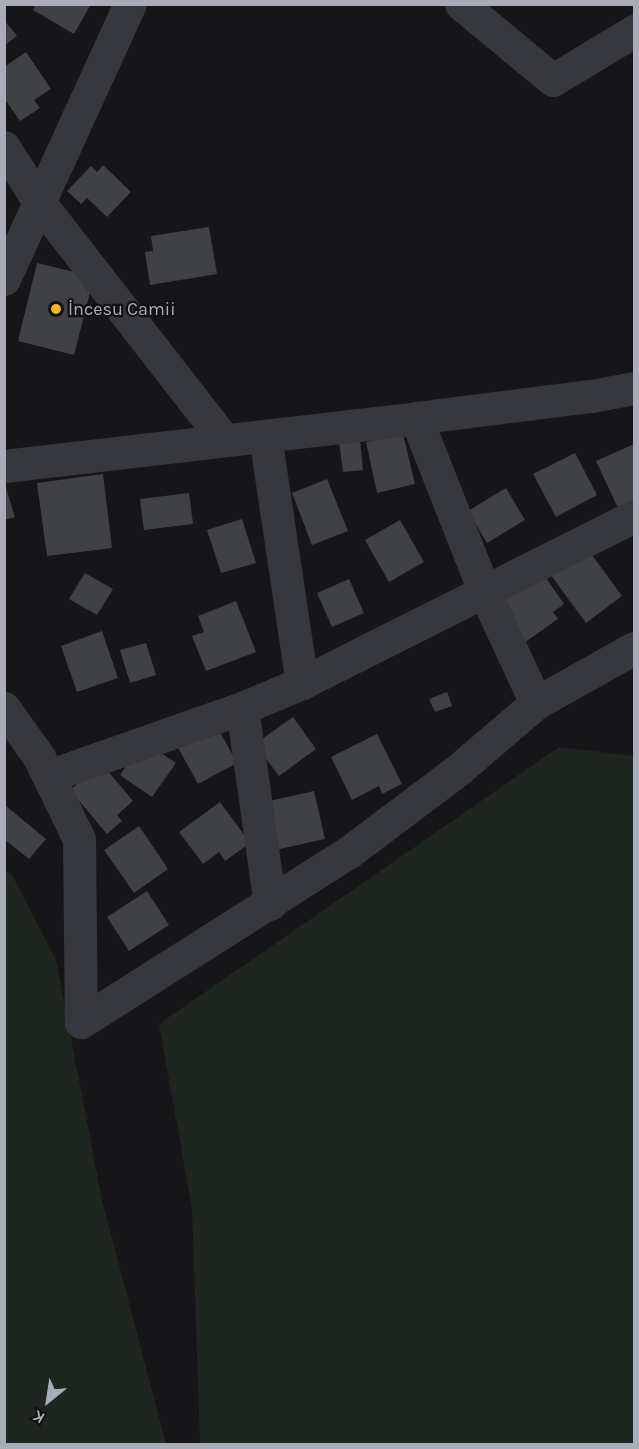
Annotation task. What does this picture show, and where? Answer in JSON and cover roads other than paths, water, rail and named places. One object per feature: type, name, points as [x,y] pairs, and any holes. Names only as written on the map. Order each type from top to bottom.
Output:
[{"type":"street","points":[[4,279],[130,4]]},
{"type":"street","points":[[462,4],[553,80],[634,31]]},
{"type":"street","points":[[4,147],[39,202],[224,440]]},
{"type":"street","points":[[4,466],[416,418],[591,396],[634,388]]},
{"type":"street","points":[[416,418],[484,591],[536,703]]},
{"type":"street","points":[[265,435],[302,683]]},
{"type":"street","points":[[48,776],[242,708],[302,683],[634,516]]},
{"type":"street","points":[[4,708],[39,757],[79,838],[81,1022],[349,852],[441,783],[536,703],[634,648]]},
{"type":"street","points":[[242,708],[270,904]]},
{"type":"place","name":"İncesu Camii","points":[[56,309]]}]
